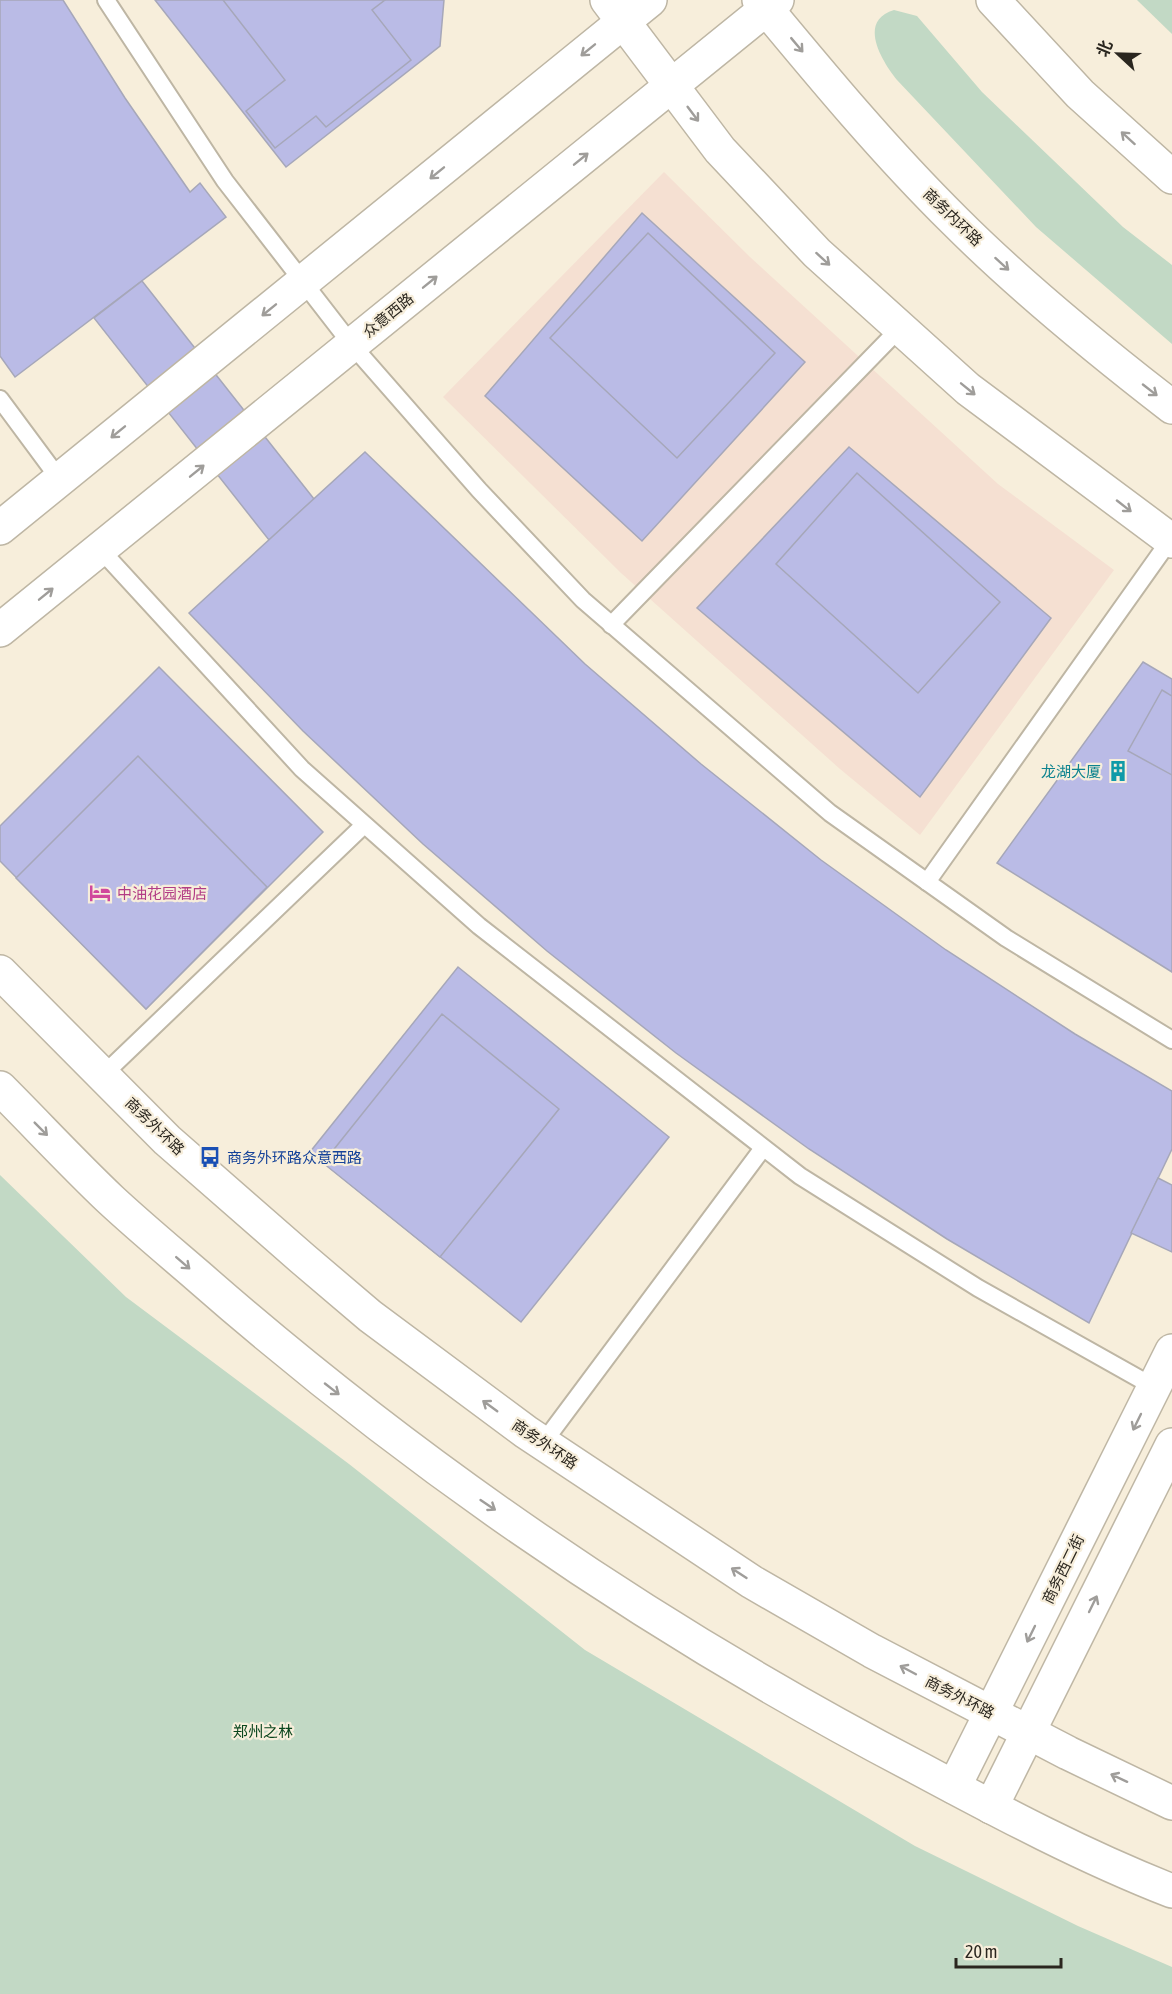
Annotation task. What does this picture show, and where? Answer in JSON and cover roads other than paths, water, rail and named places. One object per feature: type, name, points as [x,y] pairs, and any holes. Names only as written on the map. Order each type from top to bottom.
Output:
[{"type":"street","points":[[0,528],[303,282],[615,11],[650,0]]},
{"type":"street","points":[[993,0],[1080,94],[1172,177]]},
{"type":"street","name":"众意西路","points":[[0,630],[671,86],[768,3]]},
{"type":"street","name":"商务内环路","points":[[768,3],[900,164],[956,222],[1050,307],[1172,407]]},
{"type":"street","points":[[615,11],[720,150],[809,244],[968,389],[1171,540]]},
{"type":"street","name":"商务外环路","points":[[0,972],[167,1140],[370,1316],[543,1443],[752,1582],[872,1652],[991,1714],[1172,1803]]},
{"type":"street","points":[[0,1088],[111,1200],[319,1380],[409,1449],[489,1506],[709,1652],[832,1724],[991,1807],[1172,1892]]},
{"type":"street","name":"商务西二街","points":[[954,1788],[1172,1351]]},
{"type":"street","points":[[991,1807],[1172,1445]]},
{"type":"lane","points":[[106,0],[225,181],[352,345],[479,490],[583,600],[830,813],[1006,938],[1172,1040]]},
{"type":"lane","points":[[610,625],[900,328]]},
{"type":"lane","points":[[0,399],[60,480]]},
{"type":"lane","points":[[927,882],[1171,540]]},
{"type":"lane","points":[[100,549],[302,769],[478,926],[800,1176],[978,1288],[1154,1387]]},
{"type":"lane","points":[[103,1075],[364,825]]},
{"type":"lane","points":[[543,1443],[764,1148]]},
{"type":"place","name":"龙湖大厦","points":[[1118,771]]},
{"type":"place","name":"中油花园酒店","points":[[100,893]]},
{"type":"place","name":"商务外环路众意西路","points":[[210,1157]]},
{"type":"park label","name":"郑州之林","points":[[263,1731]]}]
